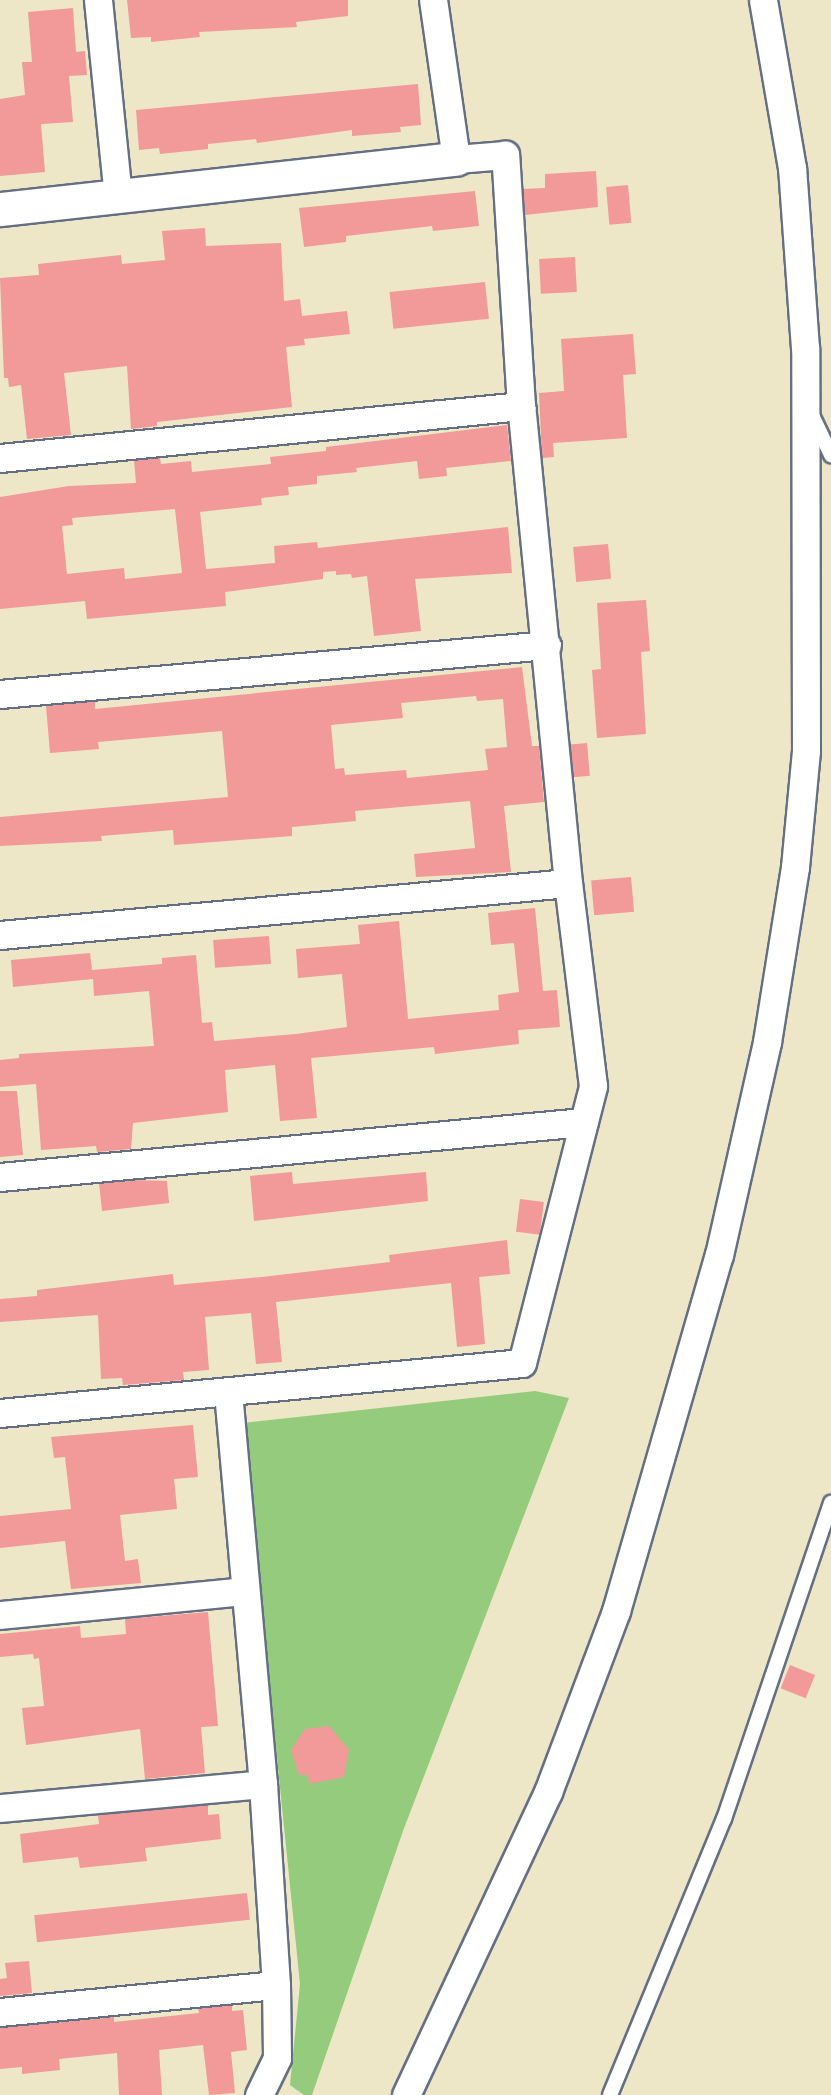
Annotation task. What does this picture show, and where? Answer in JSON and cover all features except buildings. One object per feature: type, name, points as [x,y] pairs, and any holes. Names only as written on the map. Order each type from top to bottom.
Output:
[{"type":"street","points":[[98,0],[118,197]]},
{"type":"street","points":[[433,0],[456,159]]},
{"type":"street","points":[[406,2095],[548,1792],[616,1611],[719,1256],[746,1145],[767,1042],[795,867],[806,752],[805,348],[792,168],[763,0]]},
{"type":"street","points":[[0,209],[505,155],[521,405],[547,645],[568,884],[593,1086],[522,1363],[0,1413]]},
{"type":"street","points":[[0,458],[521,405]]},
{"type":"street","points":[[0,694],[547,645]]},
{"type":"street","points":[[0,935],[568,884]]},
{"type":"street","points":[[0,1177],[584,1122]]},
{"type":"street","points":[[228,1392],[243,1591],[263,1784],[276,1985],[277,2058],[259,2095]]},
{"type":"street","points":[[0,1615],[243,1591]]},
{"type":"street","points":[[0,1808],[263,1784]]},
{"type":"street","points":[[0,2012],[276,1985]]},
{"type":"lane","points":[[805,402],[831,455]]},
{"type":"lane","points":[[610,2095],[724,1819],[831,1503]]},
{"type":"green space","points":[[535,1391],[569,1398],[403,1831],[312,2095],[304,2095],[290,2085],[300,1984],[243,1423]]}]
